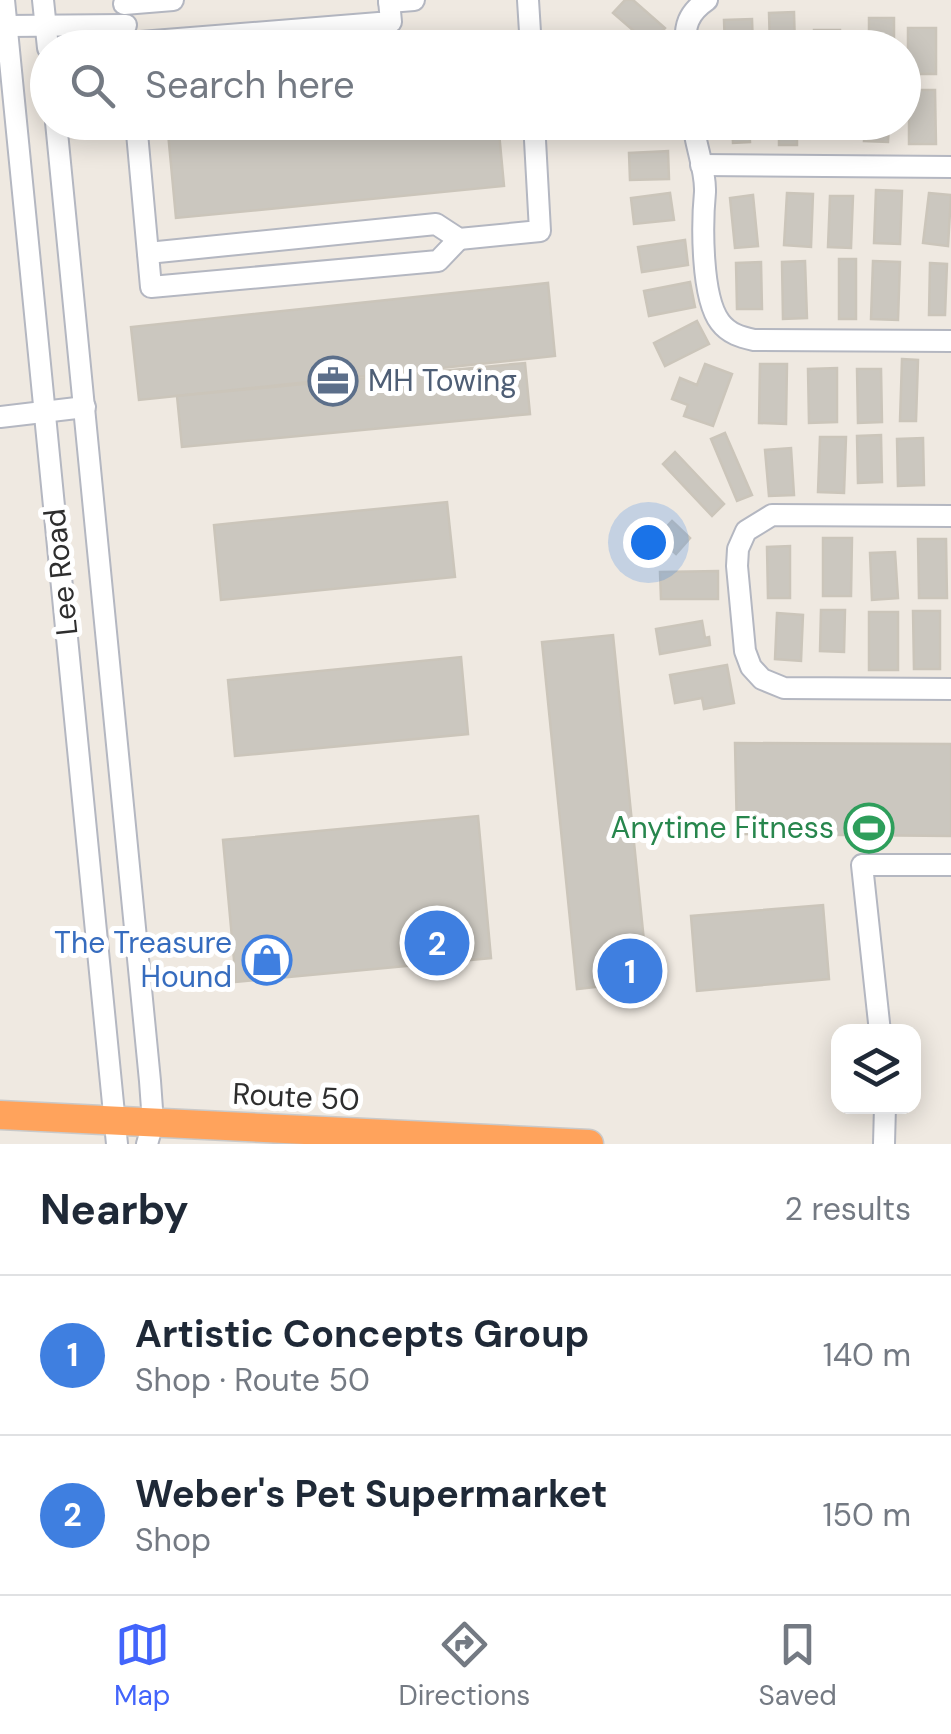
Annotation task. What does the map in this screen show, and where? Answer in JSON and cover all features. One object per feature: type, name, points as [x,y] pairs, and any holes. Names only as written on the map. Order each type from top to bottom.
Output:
[{"type":"highway","name":"Route 50","points":[[0,1115],[146,1137],[589,1144]]},
{"type":"street","name":"Lee Road","points":[[4,0],[8,125],[44,410],[116,1132]]},
{"type":"street","points":[[44,0],[47,30]]},
{"type":"street","points":[[126,24],[174,0]]},
{"type":"street","points":[[93,30],[126,24],[390,22],[389,1],[414,0]]},
{"type":"street","points":[[528,0],[530,30]]},
{"type":"street","points":[[685,30],[689,16],[707,0]]},
{"type":"street","points":[[7,26],[30,33]]},
{"type":"street","name":"Lee Road","points":[[58,140],[85,408],[146,1137]]},
{"type":"street","points":[[138,140],[151,287],[438,261],[459,239]]},
{"type":"street","points":[[148,252],[436,224],[459,239],[540,231],[535,140]]},
{"type":"street","points":[[696,140],[705,192],[702,220],[711,298],[719,321],[728,331],[754,340],[951,341]]},
{"type":"street","points":[[701,165],[951,167]]},
{"type":"street","points":[[0,417],[85,408]]},
{"type":"street","points":[[951,516],[772,515],[752,525],[741,539],[737,566],[745,650],[751,667],[770,684],[784,688],[951,688]]},
{"type":"street","points":[[879,1024],[862,865],[951,866]]},
{"type":"street","points":[[884,1144],[885,1114]]},
{"type":"building","points":[[625,0],[633,0],[665,28],[633,30],[613,13]]},
{"type":"building","points":[[794,12],[794,30],[769,30],[769,13]]},
{"type":"building","points":[[869,18],[894,18],[894,30],[869,30]]},
{"type":"building","points":[[752,19],[752,30],[724,30],[724,20]]},
{"type":"building","points":[[936,28],[936,74],[921,74],[921,30],[908,30]]},
{"type":"building","points":[[921,90],[935,90],[936,144],[909,144],[909,140],[921,140]]},
{"type":"building","points":[[169,140],[500,140],[504,186],[176,218]]},
{"type":"building","points":[[779,140],[797,140],[797,145],[779,145]]},
{"type":"building","points":[[668,151],[669,179],[630,180],[629,153]]},
{"type":"building","points":[[876,190],[902,191],[900,244],[874,243]]},
{"type":"building","points":[[670,193],[674,220],[634,224],[631,198]]},
{"type":"building","points":[[787,193],[813,194],[811,247],[784,245]]},
{"type":"building","points":[[929,193],[951,195],[948,246],[923,243]]},
{"type":"building","points":[[753,195],[758,246],[735,248],[730,198]]},
{"type":"building","points":[[830,196],[853,196],[851,248],[828,247]]},
{"type":"building","points":[[685,240],[688,265],[642,272],[638,247]]},
{"type":"building","points":[[839,259],[856,259],[856,319],[839,319]]},
{"type":"building","points":[[805,261],[807,318],[783,319],[782,262]]},
{"type":"building","points":[[873,261],[900,262],[898,320],[871,319]]},
{"type":"building","points":[[761,262],[762,309],[737,309],[736,263]]},
{"type":"building","points":[[930,263],[947,264],[945,315],[929,315]]},
{"type":"building","points":[[690,282],[695,307],[649,316],[644,291]]},
{"type":"building","points":[[548,283],[555,356],[139,400],[131,327]]},
{"type":"building","points":[[697,321],[709,344],[665,366],[654,343]]},
{"type":"building","points":[[902,359],[918,360],[916,421],[900,421]]},
{"type":"building","points":[[525,363],[530,414],[182,447],[177,396]]},
{"type":"building","points":[[705,364],[732,374],[713,426],[684,416],[688,405],[672,399],[680,378],[697,385]]},
{"type":"building","points":[[760,364],[787,364],[786,424],[759,423]]},
{"type":"building","points":[[837,368],[837,422],[809,423],[808,369]]},
{"type":"building","points":[[857,369],[881,369],[882,422],[858,423]]},
{"type":"building","points":[[725,433],[752,495],[737,501],[711,439]]},
{"type":"building","points":[[881,435],[882,482],[858,483],[857,436]]},
{"type":"building","points":[[820,437],[846,437],[844,493],[818,492]]},
{"type":"building","points":[[923,438],[924,485],[898,486],[897,439]]},
{"type":"building","points":[[791,448],[794,495],[769,496],[765,450]]},
{"type":"building","points":[[675,452],[724,504],[712,516],[663,464]]},
{"type":"building","points":[[447,502],[455,577],[221,600],[214,525]]},
{"type":"building","points":[[672,521],[690,538],[676,554],[657,537]]},
{"type":"building","points":[[823,538],[852,538],[851,596],[823,596]]},
{"type":"building","points":[[918,539],[946,539],[947,598],[919,598]]},
{"type":"building","points":[[790,546],[790,598],[768,598],[767,547]]},
{"type":"building","points":[[895,552],[898,598],[872,600],[870,553]]},
{"type":"building","points":[[718,571],[718,599],[661,599],[660,572]]},
{"type":"building","points":[[821,610],[845,610],[844,652],[820,651]]},
{"type":"building","points":[[913,611],[940,611],[940,669],[914,669]]},
{"type":"building","points":[[869,612],[898,612],[898,670],[869,670]]},
{"type":"building","points":[[777,613],[803,615],[801,661],[775,659]]},
{"type":"building","points":[[702,621],[710,645],[660,654],[656,629]]},
{"type":"building","points":[[613,635],[648,981],[577,989],[542,642]]},
{"type":"building","points":[[461,657],[468,734],[235,756],[228,680]]},
{"type":"building","points":[[727,665],[734,703],[704,709],[702,698],[675,703],[670,675]]},
{"type":"building","points":[[735,743],[951,744],[951,836],[737,834]]},
{"type":"building","points":[[478,816],[491,958],[236,982],[223,840]]},
{"type":"building","points":[[823,905],[829,979],[697,991],[691,916]]},
{"type":"place","name":"MH Towing","points":[[333,381]]},
{"type":"place","name":"Anytime Fitness","points":[[869,828]]},
{"type":"place","name":"Weber's Pet Supermarket","points":[[437,943]]},
{"type":"place","name":"The Treasure Hound","points":[[267,960]]},
{"type":"place","name":"Artistic Concepts Group","points":[[630,971]]}]
